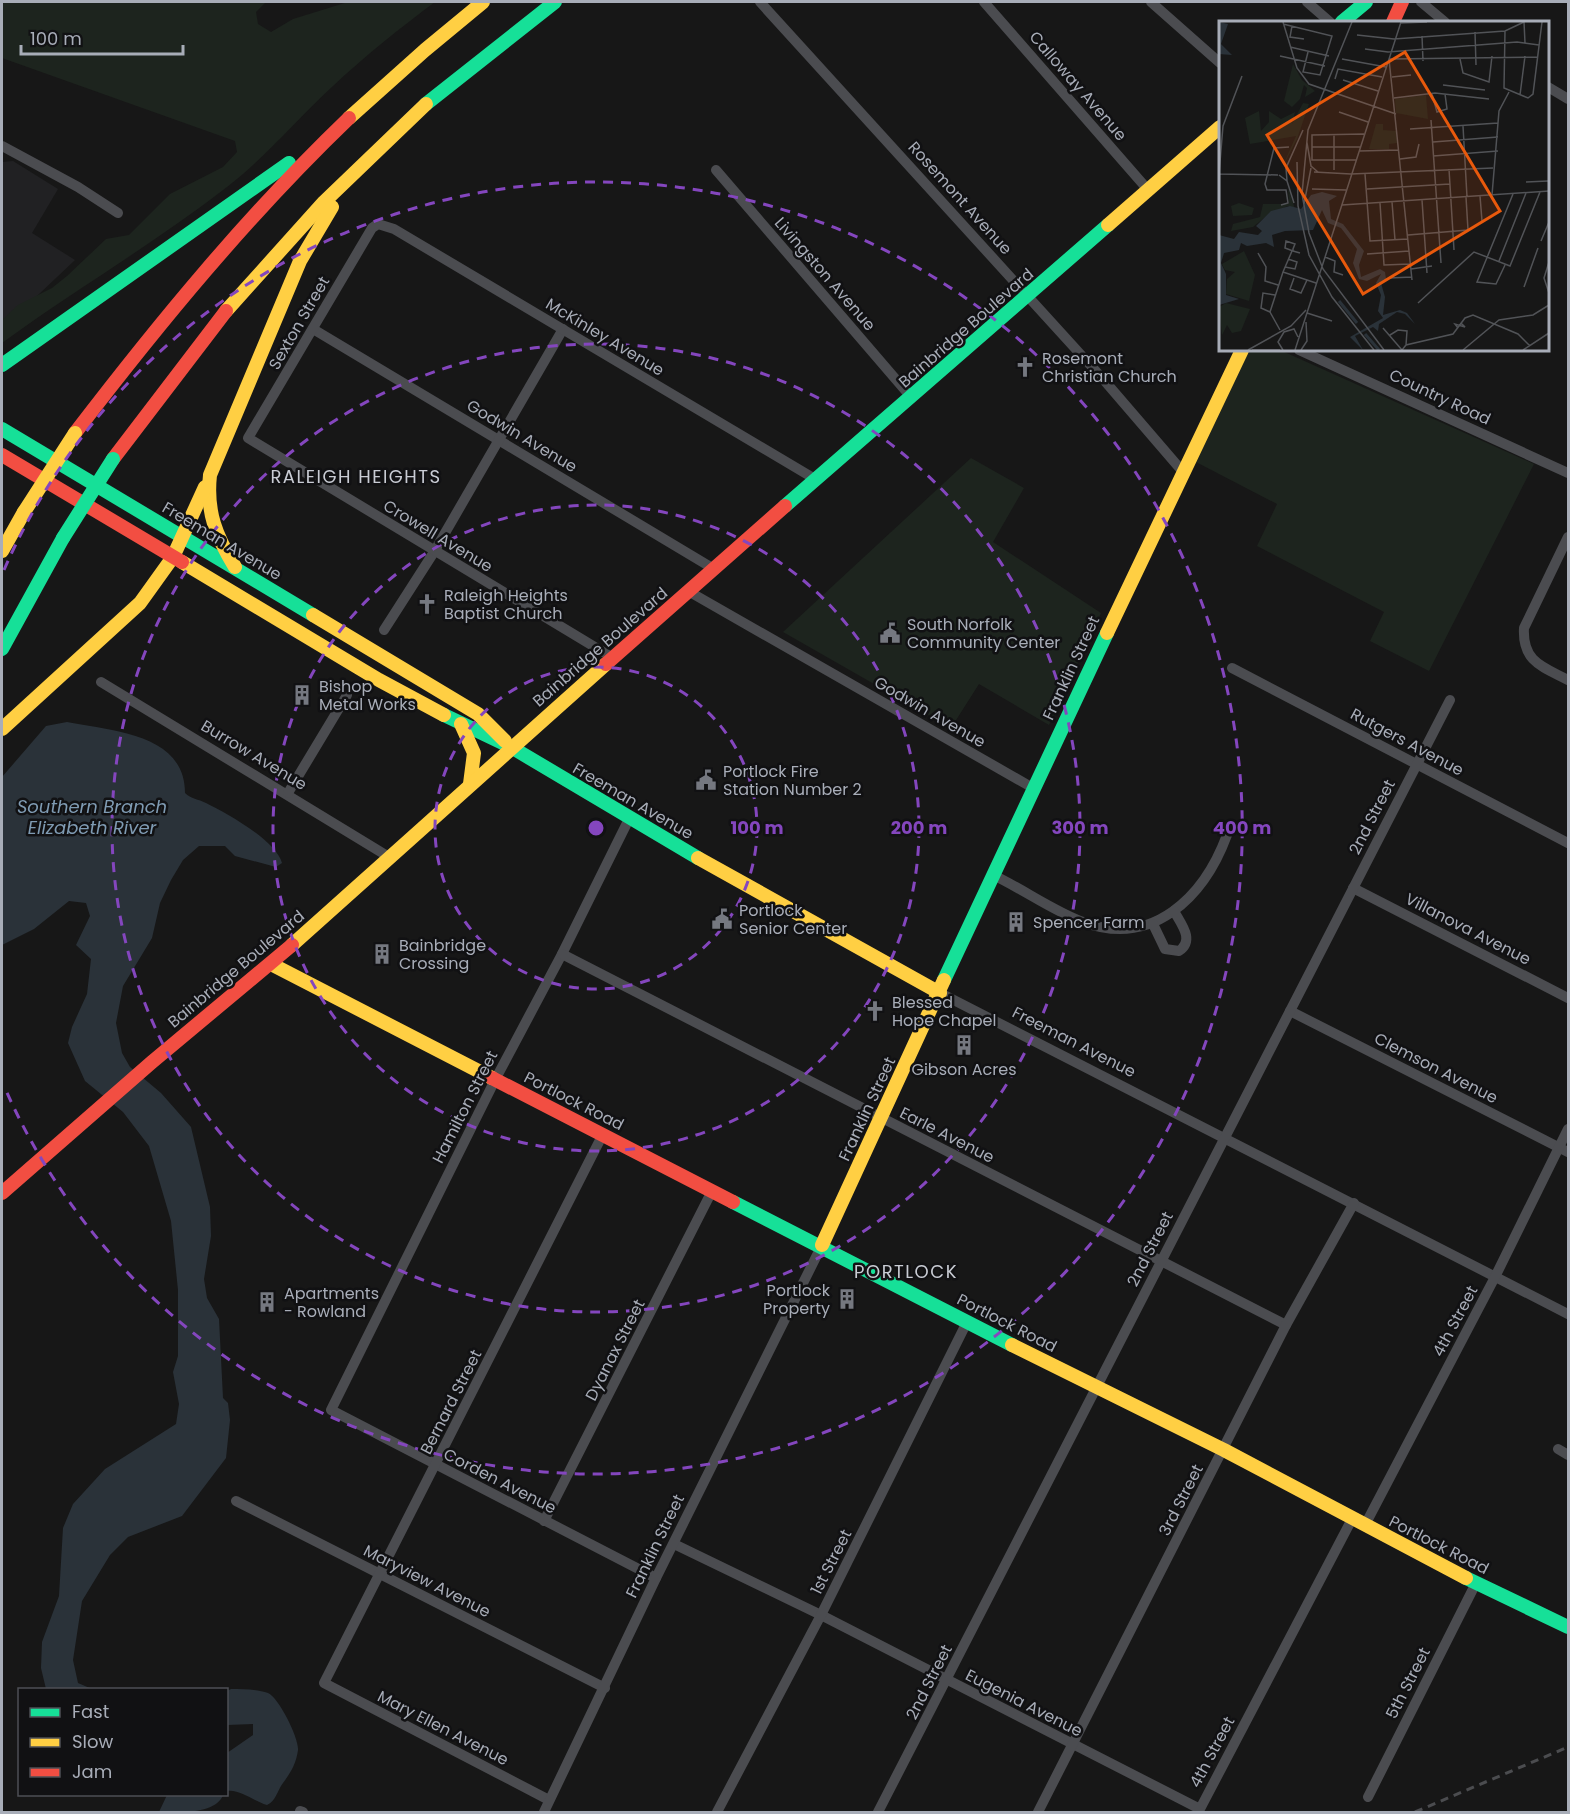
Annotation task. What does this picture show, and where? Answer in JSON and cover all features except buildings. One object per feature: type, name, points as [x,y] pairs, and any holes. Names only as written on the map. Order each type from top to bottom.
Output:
[{"type":"main road","points":[[2,551],[24,512],[75,433],[185,292],[324,139],[394,74],[483,2]]},
{"type":"main road","points":[[2,649],[63,537],[113,459],[162,391],[226,311],[310,217],[373,153],[462,75],[555,2]]},
{"type":"main road","points":[[1343,21],[1366,2]]},
{"type":"main road","points":[[1393,21],[1402,2]]},
{"type":"main road","name":"Bainbridge Boulevard","points":[[2,1193],[152,1062],[271,964],[511,747],[815,479],[1219,129]]},
{"type":"main road","points":[[2,365],[324,139]]},
{"type":"main road","points":[[2,729],[140,603],[173,557],[300,261],[324,218],[373,153]]},
{"type":"main road","name":"Franklin Street","points":[[822,1245],[1033,788],[1242,351]]},
{"type":"main road","name":"Freeman Avenue","points":[[2,429],[478,714],[511,747]]},
{"type":"main road","name":"Freeman Avenue","points":[[2,455],[379,680],[461,724],[511,747],[629,819],[940,993]]},
{"type":"main road","points":[[210,475],[208,509],[212,528],[235,567]]},
{"type":"main road","points":[[461,724],[472,740],[476,754],[470,784]]},
{"type":"main road","name":"Portlock Road","points":[[271,964],[712,1191],[822,1245],[967,1322],[1224,1450],[1476,1583],[1569,1627]]},
{"type":"street","name":"Rosemont Avenue","points":[[760,2],[1028,295],[1183,472]]},
{"type":"street","name":"Calloway Avenue","points":[[984,2],[1149,191]]},
{"type":"street","points":[[1151,2],[1219,61]]},
{"type":"street","points":[[1307,2],[1329,21]]},
{"type":"street","points":[[1421,2],[1444,21]]},
{"type":"street","points":[[1549,88],[1569,99]]},
{"type":"street","points":[[2,146],[78,187],[118,213]]},
{"type":"street","name":"Livingston Avenue","points":[[716,170],[911,397]]},
{"type":"street","name":"Sexton Street","points":[[248,438],[366,237],[378,224]]},
{"type":"street","name":"McKinley Avenue","points":[[378,224],[394,229],[815,479]]},
{"type":"street","name":"Godwin Avenue","points":[[313,329],[714,569]]},
{"type":"street","points":[[384,630],[434,552],[563,329]]},
{"type":"street","name":"Country Road","points":[[1301,351],[1569,473]]},
{"type":"street","name":"Crowell Avenue","points":[[248,438],[613,658]]},
{"type":"street","points":[[1569,537],[1524,628],[1524,641],[1535,663],[1569,680]]},
{"type":"street","name":"Godwin Avenue","points":[[688,591],[1033,788]]},
{"type":"street","name":"Rutgers Avenue","points":[[1232,668],[1569,843]]},
{"type":"street","name":"Burrow Avenue","points":[[101,682],[288,793],[389,857]]},
{"type":"street","points":[[288,793],[347,695]]},
{"type":"street","name":"2nd Street","points":[[878,1812],[1450,700]]},
{"type":"street","name":"Hamilton Street","points":[[331,1410],[495,1080],[562,954],[629,819]]},
{"type":"street","points":[[993,875],[1090,924],[1117,929],[1135,929],[1153,924],[1174,911],[1197,889],[1211,871],[1227,836]]},
{"type":"street","name":"Villanova Avenue","points":[[1353,888],[1569,998]]},
{"type":"street","points":[[1153,924],[1165,949],[1179,951],[1186,943],[1187,935],[1174,911]]},
{"type":"street","name":"Earle Avenue","points":[[562,954],[1286,1325]]},
{"type":"street","name":"Freeman Avenue","points":[[940,993],[1569,1314]]},
{"type":"street","name":"Clemson Avenue","points":[[1290,1011],[1564,1150]]},
{"type":"street","name":"4th Street","points":[[1365,1526],[1564,1150],[1569,1129]]},
{"type":"street","name":"Bernard Street","points":[[324,1683],[603,1134]]},
{"type":"street","name":"Dyanax Street","points":[[544,1521],[712,1191]]},
{"type":"street","name":"3rd Street","points":[[1038,1812],[1286,1325],[1354,1203]]},
{"type":"street","name":"Franklin Street","points":[[544,1812],[822,1245]]},
{"type":"street","name":"1st Street","points":[[717,1812],[821,1615],[967,1322]]},
{"type":"street","name":"Corden Avenue","points":[[331,1410],[657,1578]]},
{"type":"street","points":[[1558,1449],[1569,1455]]},
{"type":"street","name":"Maryview Avenue","points":[[236,1501],[605,1688]]},
{"type":"street","name":"4th Street","points":[[1200,1809],[1352,1519]]},
{"type":"street","name":"Eugenia Avenue","points":[[674,1544],[821,1615],[1200,1809]]},
{"type":"street","name":"5th Street","points":[[1368,1797],[1476,1583]]},
{"type":"street","name":"Mary Ellen Avenue","points":[[324,1683],[549,1800]]},
{"type":"shaded area","points":[[2,2],[266,2],[256,12],[258,24],[271,32],[293,19],[348,2],[435,2],[345,75],[255,163],[227,187],[2,343],[2,320],[18,305],[52,288],[106,239],[129,235],[170,194],[223,167],[237,152],[235,141],[2,58]]},
{"type":"shaded area","points":[[13,161],[58,189],[32,233],[75,260],[2,329],[2,162]]},
{"type":"shaded area","points":[[1249,351],[1282,351],[1534,464],[1429,671],[1370,641],[1384,612],[1257,546],[1277,504],[1196,462]]},
{"type":"shaded area","points":[[971,458],[1024,488],[993,542],[1101,613],[1049,725],[979,684],[951,728],[783,632]]},
{"type":"water","name":"Southern Branch Elizabeth River","points":[[67,722],[104,728],[143,738],[159,747],[173,758],[182,773],[185,793],[249,828],[270,845],[282,863],[276,867],[235,856],[225,846],[199,846],[183,860],[171,880],[160,903],[152,938],[123,986],[116,1023],[122,1053],[130,1067],[161,1093],[191,1127],[210,1207],[211,1236],[204,1279],[207,1298],[219,1319],[223,1398],[228,1403],[230,1420],[226,1458],[182,1516],[128,1537],[110,1555],[82,1601],[73,1660],[78,1683],[90,1688],[46,1688],[41,1668],[42,1642],[59,1596],[63,1528],[73,1504],[105,1469],[176,1424],[179,1404],[173,1372],[178,1356],[178,1290],[171,1221],[149,1146],[123,1112],[85,1081],[68,1043],[72,1027],[87,994],[91,959],[76,945],[90,916],[86,903],[69,901],[34,929],[2,945],[2,777],[46,726]]},
{"type":"water","points":[[228,1690],[254,1690],[268,1693],[283,1710],[292,1728],[298,1750],[294,1764],[274,1798],[267,1805],[242,1793],[228,1791],[228,1752],[253,1735],[253,1724],[228,1725]]},
{"type":"water","points":[[166,1796],[222,1796],[213,1806],[205,1809],[159,1812]]},
{"type":"railway","points":[[1415,1812],[1568,1747]]},
{"type":"traffic: fast","points":[[426,104],[555,2]]},
{"type":"traffic: fast","points":[[1343,21],[1366,2]]},
{"type":"traffic: fast","points":[[2,365],[289,163]]},
{"type":"traffic: fast","points":[[785,506],[1108,225]]},
{"type":"traffic: fast","points":[[2,429],[313,615]]},
{"type":"traffic: fast","points":[[63,538],[113,459]]},
{"type":"traffic: fast","points":[[2,649],[63,538]]},
{"type":"traffic: fast","points":[[944,980],[1107,633]]},
{"type":"traffic: fast","points":[[444,715],[511,747],[698,858]]},
{"type":"traffic: fast","points":[[733,1202],[1012,1345]]},
{"type":"traffic: fast","points":[[1466,1578],[1568,1627]]},
{"type":"traffic: slow","points":[[349,118],[483,2]]},
{"type":"traffic: slow","points":[[226,311],[324,202],[426,104]]},
{"type":"traffic: slow","points":[[1108,225],[1219,128]]},
{"type":"traffic: slow","points":[[235,567],[218,534],[211,512],[210,475],[300,261],[332,207]]},
{"type":"traffic: slow","points":[[1107,633],[1242,351]]},
{"type":"traffic: slow","points":[[24,512],[75,433]]},
{"type":"traffic: slow","points":[[2,729],[140,603],[173,557],[205,487]]},
{"type":"traffic: slow","points":[[2,551],[24,512]]},
{"type":"traffic: slow","points":[[182,562],[379,680],[444,715]]},
{"type":"traffic: slow","points":[[313,615],[478,714],[505,741]]},
{"type":"traffic: slow","points":[[292,945],[606,664]]},
{"type":"traffic: slow","points":[[461,724],[474,753],[470,784]]},
{"type":"traffic: slow","points":[[698,858],[940,993]]},
{"type":"traffic: slow","points":[[271,964],[492,1078]]},
{"type":"traffic: slow","points":[[822,1245],[944,980]]},
{"type":"traffic: slow","points":[[1012,1345],[1224,1450],[1466,1578]]},
{"type":"traffic: jam","points":[[1393,21],[1402,2]]},
{"type":"traffic: jam","points":[[75,433],[206,270],[240,231],[349,118]]},
{"type":"traffic: jam","points":[[113,459],[226,311]]},
{"type":"traffic: jam","points":[[2,455],[182,562]]},
{"type":"traffic: jam","points":[[606,664],[785,506]]},
{"type":"traffic: jam","points":[[2,1193],[152,1062],[292,945]]},
{"type":"traffic: jam","points":[[492,1078],[733,1202]]},
{"type":"place","name":"Rosemont Christian Church","points":[[1025,367]]},
{"type":"place","name":"Raleigh Heights Baptist Church","points":[[427,604]]},
{"type":"place","name":"South Norfolk Community Center","points":[[890,633]]},
{"type":"place","name":"Bishop Metal Works","points":[[302,695]]},
{"type":"place","name":"Portlock Fire Station Number 2","points":[[706,780]]},
{"type":"place","name":"Portlock Senior Center","points":[[722,919]]},
{"type":"place","name":"Spencer Farm","points":[[1016,922]]},
{"type":"place","name":"Bainbridge Crossing","points":[[382,954]]},
{"type":"place","name":"Blessed Hope Chapel","points":[[875,1011]]},
{"type":"place","name":"Gibson Acres","points":[[964,1045]]},
{"type":"place","name":"Portlock Property","points":[[847,1299]]},
{"type":"place","name":"Apartments - Rowland","points":[[267,1302]]},
{"type":"district","name":"RALEIGH HEIGHTS","points":[[356,476]]},
{"type":"district","name":"PORTLOCK","points":[[906,1271]]}]
